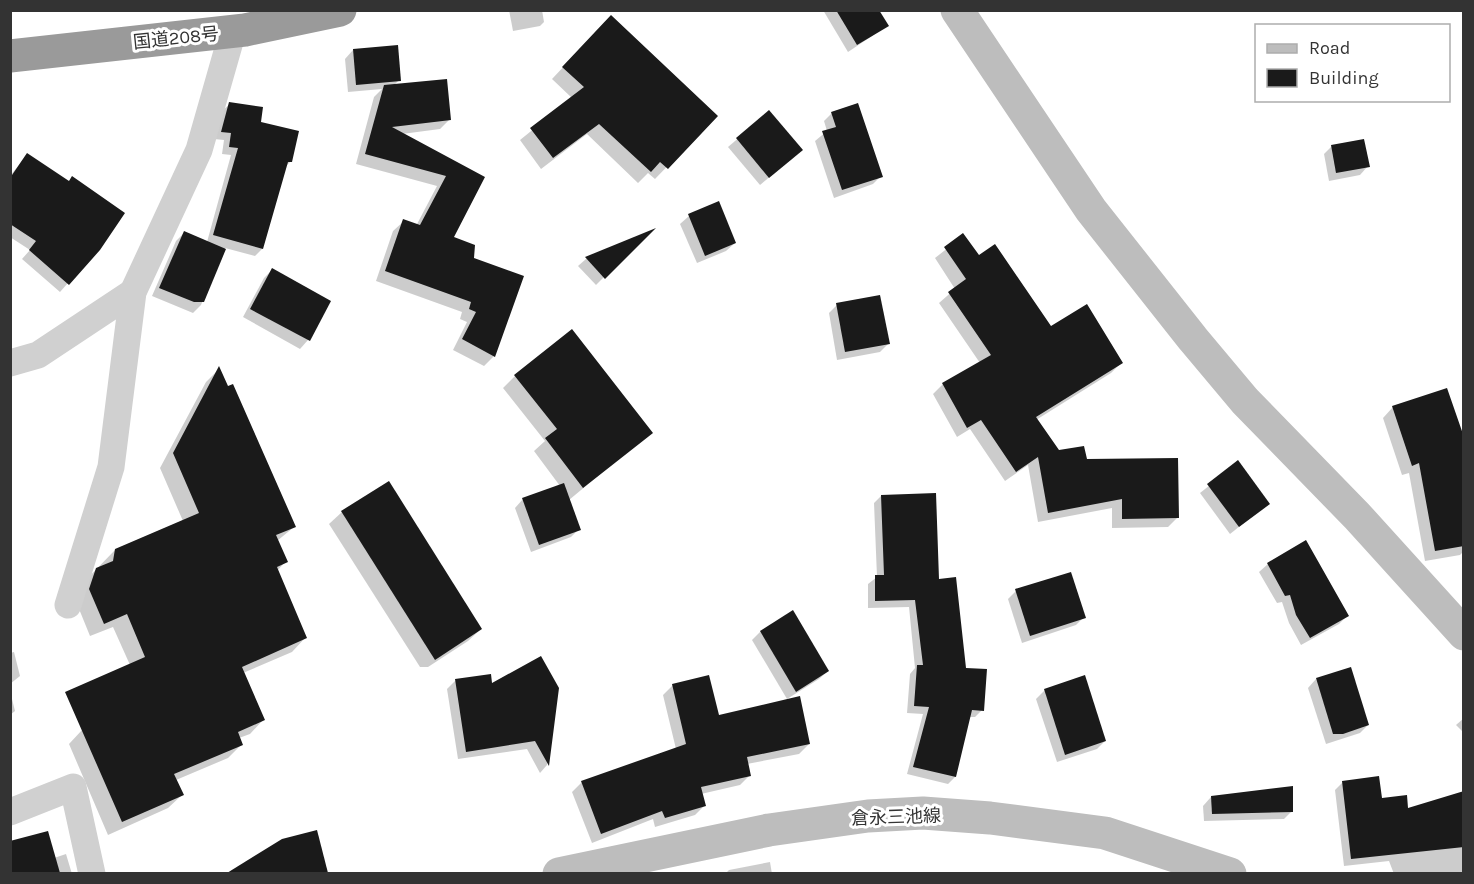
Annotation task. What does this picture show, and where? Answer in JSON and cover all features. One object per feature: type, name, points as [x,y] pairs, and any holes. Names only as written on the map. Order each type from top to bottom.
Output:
[{"type":"highway","name":"国道208号","points":[[10,56],[233,31],[340,10]]},
{"type":"street","points":[[957,10],[1091,210],[1193,339],[1245,401],[1464,634]]},
{"type":"street","points":[[68,605],[111,467],[133,292],[199,150],[233,31]]},
{"type":"street","points":[[10,363],[38,355],[133,292]]},
{"type":"street","points":[[10,812],[73,787],[92,873]]},
{"type":"street","name":"倉永三池線","points":[[560,873],[769,830],[868,816],[923,813],[990,818],[1105,833],[1230,873]]},
{"type":"building","points":[[836,10],[879,10],[889,26],[857,45]]},
{"type":"building","points":[[611,15],[718,116],[668,169],[660,162],[651,172],[599,124],[553,158],[530,128],[584,87],[562,67]]},
{"type":"building","points":[[398,45],[401,81],[356,85],[353,49]]},
{"type":"building","points":[[447,79],[451,120],[392,127],[485,177],[454,237],[475,245],[474,258],[524,276],[495,357],[462,339],[476,312],[469,309],[471,302],[385,271],[403,219],[420,225],[446,176],[365,154],[384,85]]},
{"type":"building","points":[[229,102],[263,107],[261,122],[299,131],[292,162],[288,162],[263,249],[213,235],[238,148],[229,147],[231,133],[221,132]]},
{"type":"building","points":[[858,103],[883,177],[842,190],[822,131],[836,127],[831,112]]},
{"type":"building","points":[[769,110],[803,150],[769,178],[736,138]]},
{"type":"building","points":[[1364,139],[1370,167],[1336,173],[1331,145]]},
{"type":"building","points":[[27,153],[69,181],[72,176],[125,213],[100,250],[69,285],[29,250],[36,241],[10,224],[10,178]]},
{"type":"building","points":[[719,201],[736,243],[705,256],[688,214]]},
{"type":"building","points":[[656,228],[605,279],[585,257]]},
{"type":"building","points":[[184,231],[226,249],[204,302],[194,302],[159,288]]},
{"type":"building","points":[[963,233],[979,255],[995,244],[1051,326],[1087,304],[1123,363],[1036,417],[1059,450],[1084,446],[1087,459],[1178,458],[1179,518],[1122,519],[1122,499],[1048,513],[1038,457],[1016,472],[981,420],[967,428],[942,383],[991,355],[948,292],[966,279],[944,247]]},
{"type":"building","points":[[272,268],[331,301],[310,341],[250,309]]},
{"type":"building","points":[[880,295],[890,344],[845,352],[836,303]]},
{"type":"building","points":[[572,329],[653,433],[583,488],[545,438],[557,429],[514,375]]},
{"type":"building","points":[[219,366],[228,386],[233,384],[296,527],[276,535],[288,562],[277,567],[307,638],[242,667],[265,720],[238,732],[243,745],[174,774],[184,795],[122,822],[65,692],[145,657],[127,614],[104,624],[89,589],[96,568],[113,561],[115,549],[199,513],[173,453]]},
{"type":"building","points":[[1447,388],[1464,437],[1464,546],[1435,551],[1419,463],[1412,466],[1392,406]]},
{"type":"building","points":[[1238,460],[1270,504],[1239,527],[1207,484]]},
{"type":"building","points":[[389,481],[482,629],[435,660],[341,511]]},
{"type":"building","points":[[564,483],[581,530],[539,545],[522,498]]},
{"type":"building","points":[[936,493],[939,579],[956,577],[966,668],[987,669],[984,711],[972,710],[956,777],[913,767],[929,707],[914,706],[917,665],[923,665],[915,600],[875,601],[875,575],[884,575],[881,495]]},
{"type":"building","points":[[1306,540],[1349,616],[1310,638],[1296,615],[1290,595],[1285,596],[1267,563]]},
{"type":"building","points":[[1071,572],[1086,618],[1030,636],[1015,589]]},
{"type":"building","points":[[793,610],[829,671],[796,692],[760,631]]},
{"type":"building","points":[[541,656],[559,688],[549,766],[535,741],[466,752],[455,679],[491,674],[492,683]]},
{"type":"building","points":[[1351,667],[1369,725],[1343,734],[1333,734],[1316,678]]},
{"type":"building","points":[[709,675],[719,715],[800,696],[810,744],[747,757],[751,776],[701,787],[706,806],[665,818],[662,811],[601,834],[581,781],[686,744],[672,684]]},
{"type":"building","points":[[1085,675],[1106,741],[1065,755],[1044,689]]},
{"type":"building","points":[[1379,776],[1382,798],[1407,795],[1408,808],[1464,791],[1464,847],[1351,859],[1342,781]]},
{"type":"building","points":[[1293,786],[1293,812],[1212,814],[1211,796]]},
{"type":"building","points":[[317,830],[328,873],[227,873],[282,839]]},
{"type":"building","points":[[48,831],[60,873],[10,873],[10,841]]}]
